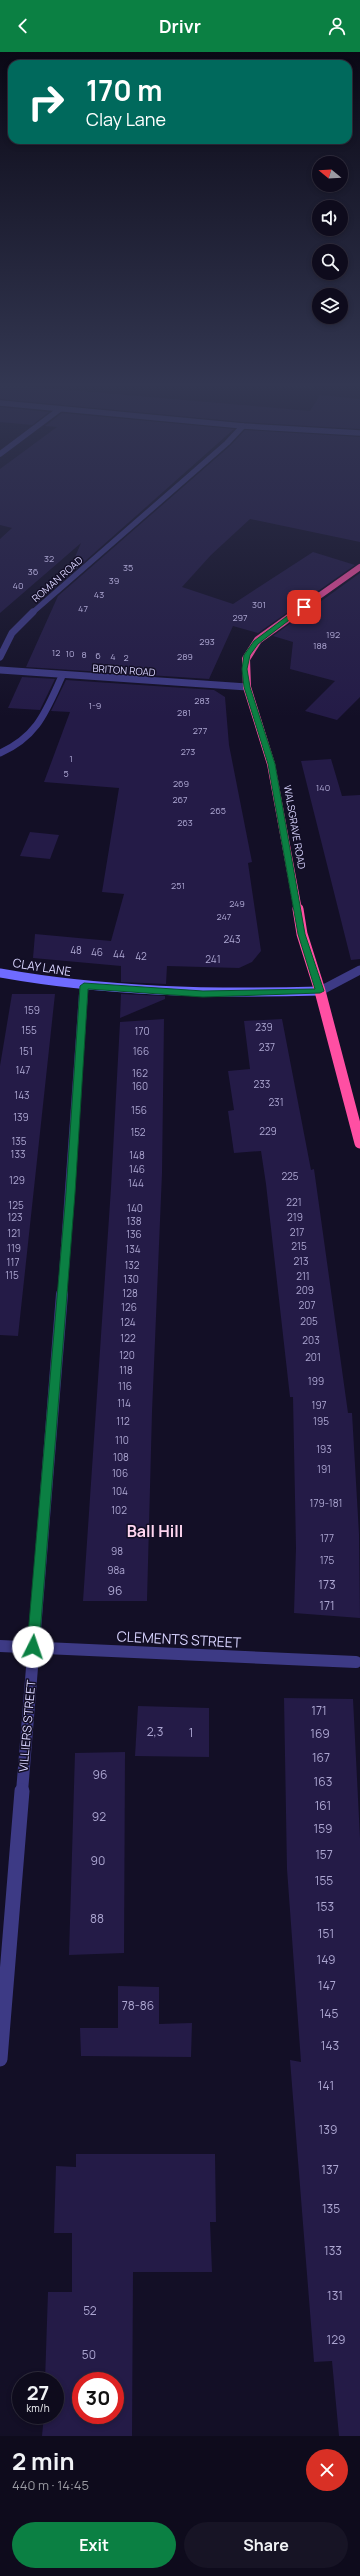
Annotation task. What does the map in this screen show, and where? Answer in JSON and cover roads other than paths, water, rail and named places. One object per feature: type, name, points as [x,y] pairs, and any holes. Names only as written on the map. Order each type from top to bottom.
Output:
[{"type":"highway","name":"WALSGRAVE ROAD","points":[[360,567],[256,642],[245,663],[247,687],[271,764],[302,934],[320,991],[360,1143]]},
{"type":"street","name":"ROMAN ROAD","points":[[0,657],[12,633],[20,624],[168,494]]},
{"type":"street","name":"BRITON ROAD","points":[[0,670],[62,676],[247,687]]},
{"type":"street","points":[[0,753],[21,743],[35,731],[62,676]]},
{"type":"street","points":[[320,991],[360,970]]},
{"type":"street","name":"CLAY LANE","points":[[0,973],[84,986],[203,994],[320,991]]},
{"type":"street","name":"VILLIERS STREET","points":[[0,2059],[70,1193],[84,986]]},
{"type":"street","name":"CLEMENTS STREET","points":[[0,1646],[356,1662]]},
{"type":"district","name":"Ball Hill","points":[[155,1531]]}]
